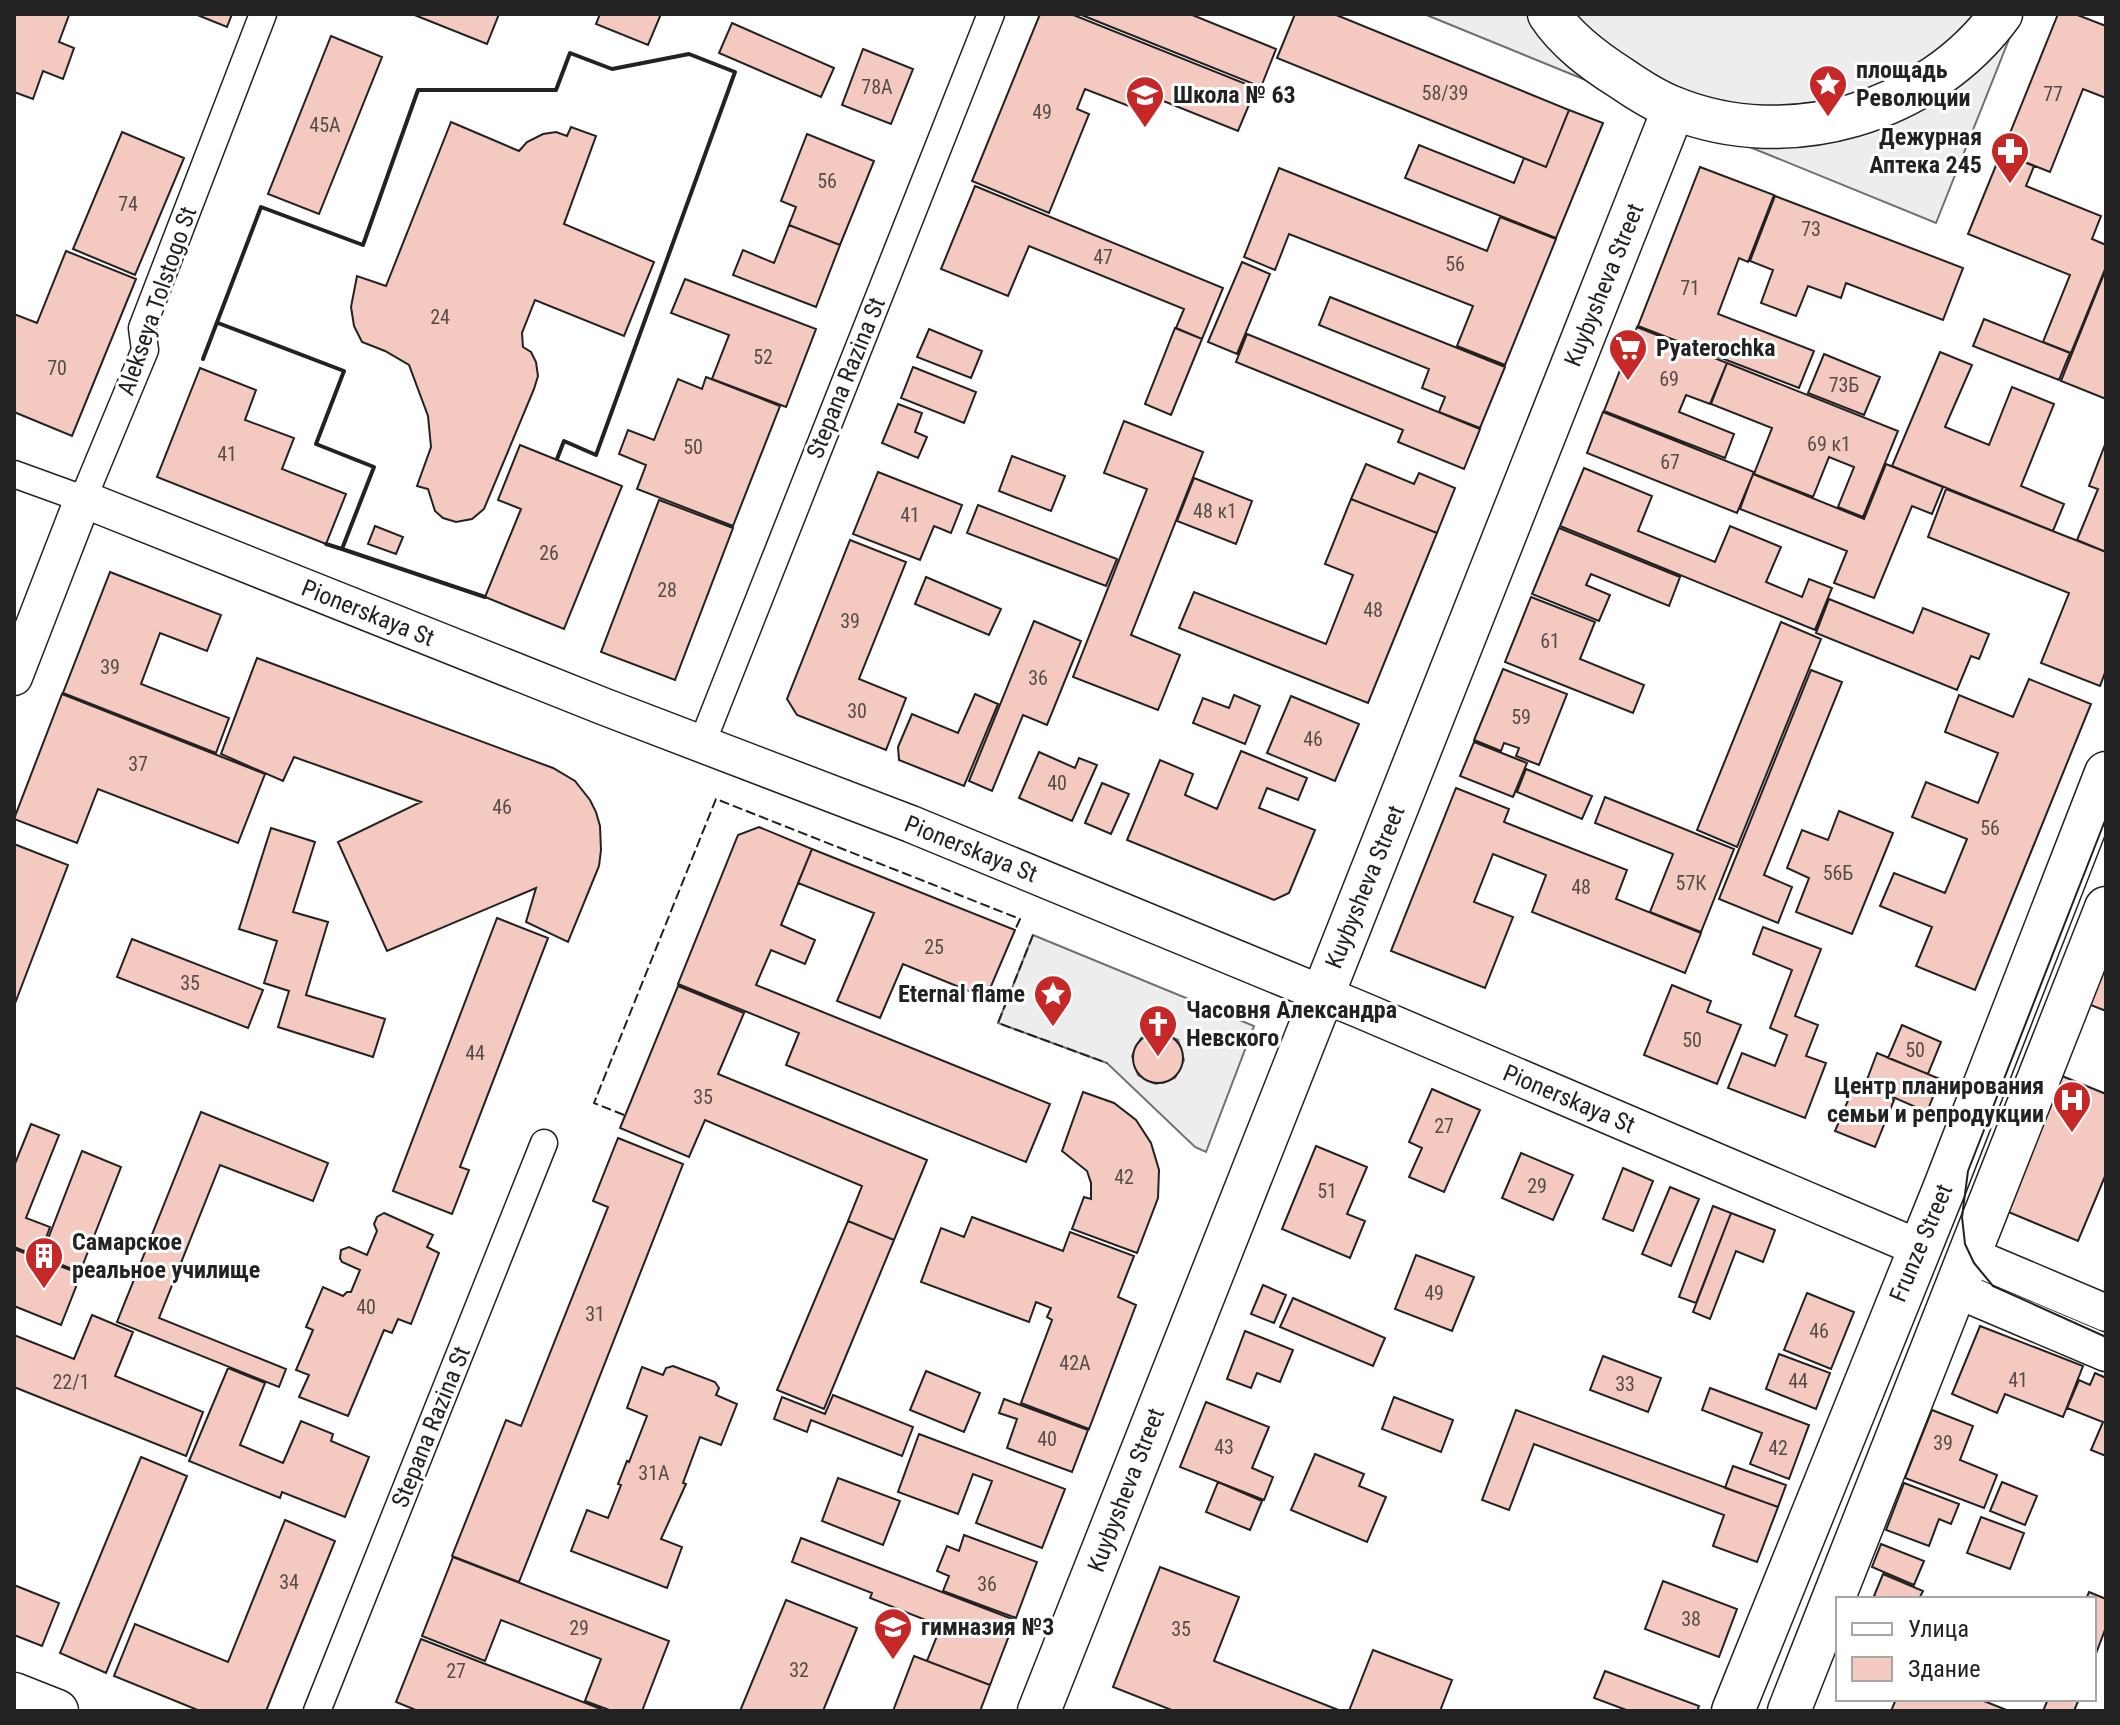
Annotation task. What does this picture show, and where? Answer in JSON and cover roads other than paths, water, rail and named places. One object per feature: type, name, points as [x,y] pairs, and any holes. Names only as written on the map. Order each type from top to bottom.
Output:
[{"type":"main road","points":[[1549,14],[1590,58],[1674,108],[1716,120],[1769,128],[1808,126],[1849,118],[1900,98],[1932,80],[1988,32],[2001,14]]},
{"type":"main road","name":"Kuybysheva Street","points":[[1039,1711],[1674,108]]},
{"type":"main road","name":"Pionerskaya St","points":[[83,499],[590,702],[911,824],[1322,994],[1919,1248],[2106,1353]]},
{"type":"main road","name":"Alekseya Tolstogo St","points":[[14,677],[83,499]]},
{"type":"main road","name":"Frunze Street","points":[[1733,1711],[1938,1205],[2106,773]]},
{"type":"main road","name":"Frunze Street","points":[[1789,1711],[2106,908]]},
{"type":"main road","name":"Pionerskaya St","points":[[1962,1272],[2106,1313]]},
{"type":"main road","points":[[14,1694],[57,1711]]},
{"type":"street","name":"Alekseya Tolstogo St","points":[[83,499],[145,350],[142,328],[263,14]]},
{"type":"street","name":"Stepana Razina St","points":[[702,743],[991,14]]},
{"type":"street","name":"Pionerskaya St","points":[[14,474],[83,499]]},
{"type":"street","name":"Stepana Razina St","points":[[317,1711],[544,1143]]},
{"type":"tram line","points":[[2106,818],[1968,1171],[1962,1217],[1965,1244],[1974,1263],[1993,1286],[2106,1337]]},
{"type":"place","name":"площадь Революции","points":[[1828,118]]},
{"type":"place","name":"Школа № 63","points":[[1145,129]]},
{"type":"place","name":"Дежурная Аптека 245","points":[[2010,185]]},
{"type":"place","name":"Pyaterochka","points":[[1628,382]]},
{"type":"place","name":"Eternal flame","points":[[1053,1028]]},
{"type":"place","name":"Часовня Александра Невского","points":[[1158,1058]]},
{"type":"place","name":"Центр планирования семьи и репродукции","points":[[2072,1134]]},
{"type":"place","name":"Самарское реальное училище","points":[[44,1290]]},
{"type":"place","name":"гимназия №3","points":[[893,1661]]}]
